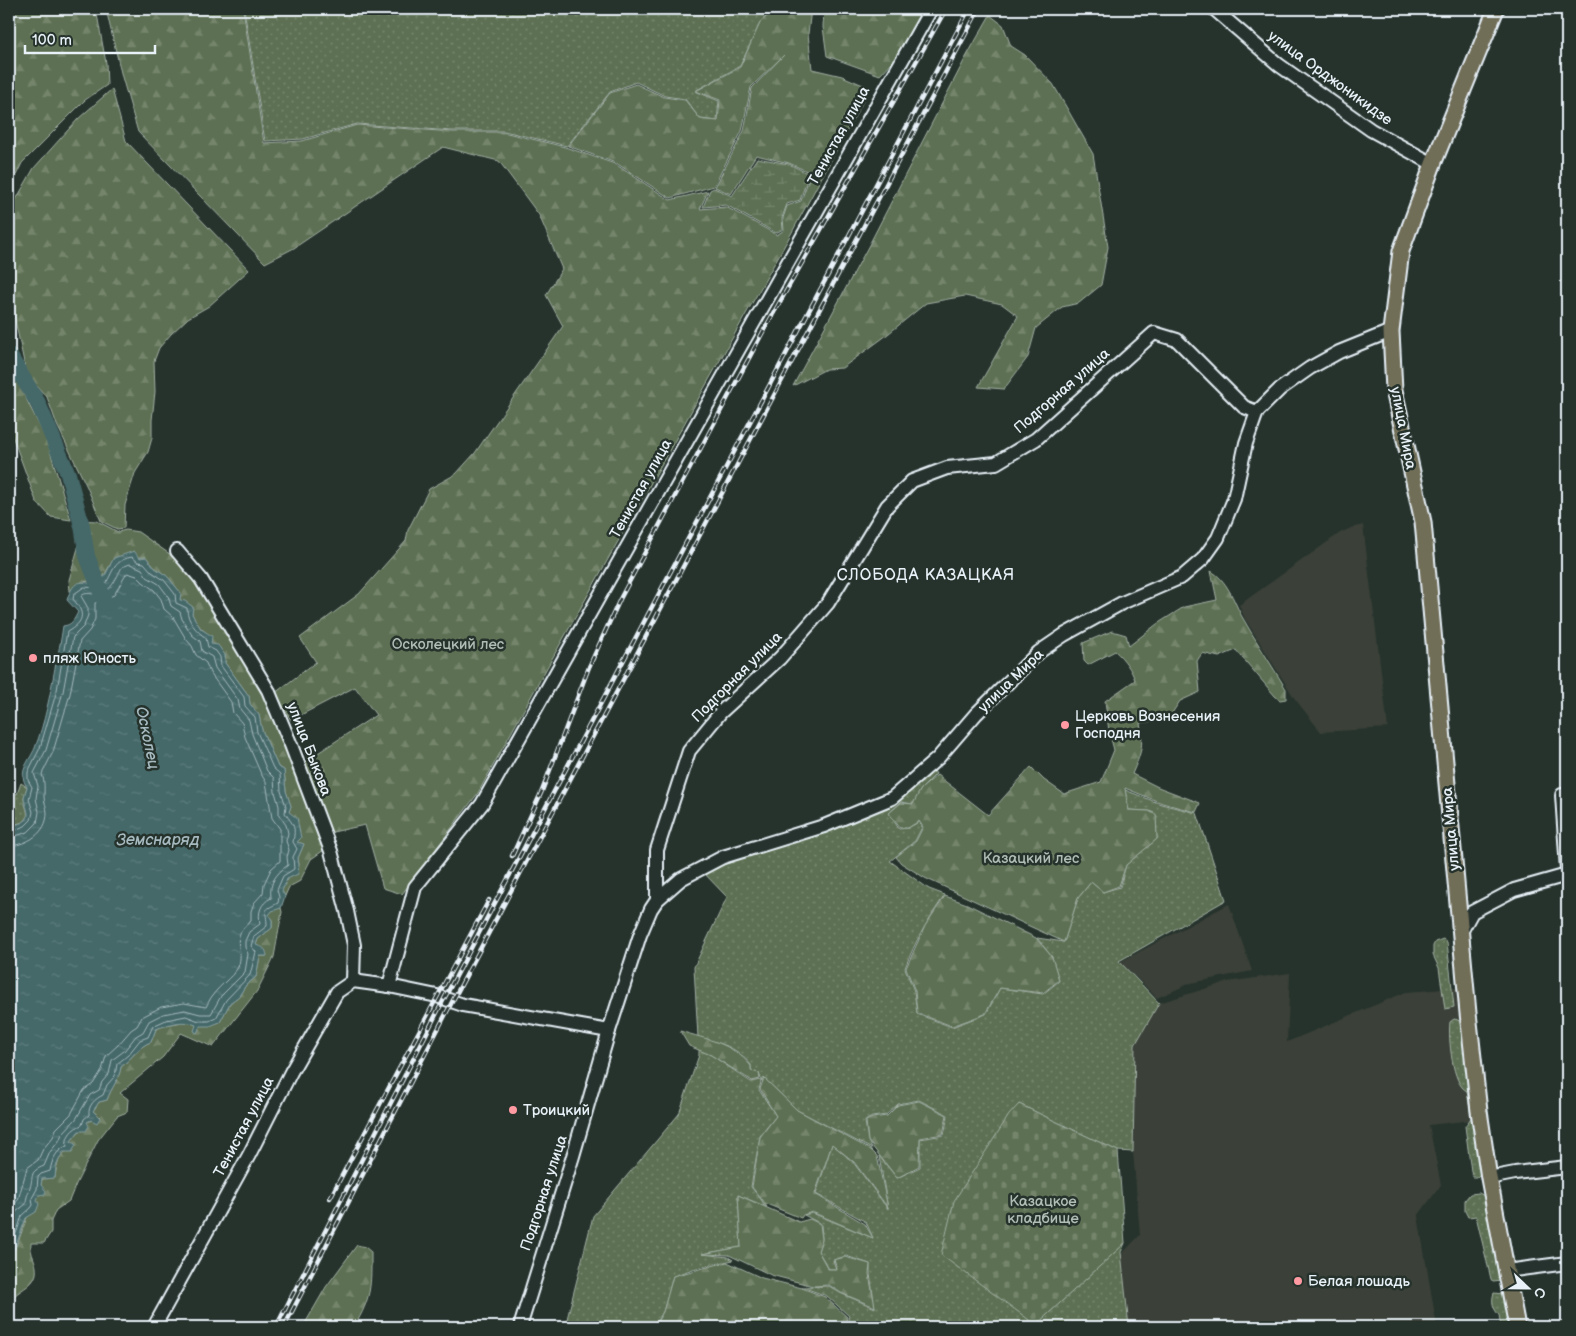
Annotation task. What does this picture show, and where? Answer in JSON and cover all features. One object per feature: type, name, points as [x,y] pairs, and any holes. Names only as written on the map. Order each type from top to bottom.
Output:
[{"type":"main road","name":"улица Мира","points":[[1496,9],[1433,164],[1401,251],[1391,331],[1394,390],[1423,522],[1475,1072],[1489,1178],[1517,1327]]},
{"type":"street","name":"Тенистая улица","points":[[389,986],[415,887],[482,804],[931,9]]},
{"type":"street","name":"улица Орджоникидзе","points":[[1214,9],[1279,65],[1371,130],[1433,164]]},
{"type":"street","name":"улица Мира","points":[[657,900],[681,878],[723,857],[824,826],[892,798],[938,758],[976,714],[1039,652],[1064,635],[1122,603],[1182,577],[1203,559],[1218,538],[1234,499],[1246,443],[1256,412],[1280,389],[1310,368],[1339,352],[1391,331]]},
{"type":"street","name":"Подгорная улица","points":[[520,1327],[573,1156],[609,1031],[640,935],[651,908],[657,900],[657,850],[689,751],[722,712],[780,658],[828,603],[887,506],[912,481],[947,468],[996,463],[1020,449],[1036,439],[1154,333],[1177,340],[1244,407],[1256,412]]},
{"type":"street","name":"улица Быкова","points":[[177,552],[201,579],[268,690],[291,745],[331,851],[347,911],[354,945],[352,981]]},
{"type":"street","points":[[1562,795],[1567,870]]},
{"type":"street","points":[[1461,932],[1472,912],[1514,890],[1567,875]]},
{"type":"street","name":"Тенистая улица","points":[[154,1327],[291,1072],[337,992],[352,981]]},
{"type":"street","points":[[352,981],[389,986],[436,996],[462,1010],[609,1031]]},
{"type":"street","points":[[1489,1178],[1515,1172],[1567,1167]]},
{"type":"street","points":[[1506,1271],[1567,1263]]},
{"type":"shaded area","points":[[1363,525],[1388,728],[1321,732],[1295,699],[1245,619],[1239,605],[1340,533]]},
{"type":"shaded area","points":[[1229,904],[1252,971],[1191,983],[1157,998],[1120,962]]},
{"type":"shaded area","points":[[1290,973],[1287,1042],[1406,992],[1458,988],[1473,1120],[1429,1125],[1441,1185],[1418,1216],[1437,1327],[1124,1327],[1118,1258],[1140,1235],[1133,1152],[1135,1044],[1159,1003],[1227,982]]},
{"type":"green space","points":[[9,9],[96,9],[106,63],[107,85],[85,100],[22,163],[9,190]]},
{"type":"green space","name":"Осколецкий лес","points":[[106,9],[243,9],[264,143],[302,141],[357,125],[453,132],[503,132],[565,147],[615,164],[670,200],[708,191],[700,209],[726,207],[777,235],[784,230],[783,218],[787,206],[801,201],[811,173],[789,163],[756,155],[731,194],[715,187],[744,131],[752,88],[784,55],[751,87],[742,131],[714,186],[670,198],[616,163],[568,146],[610,93],[636,84],[664,97],[685,100],[700,119],[718,121],[720,100],[696,91],[740,67],[761,21],[777,9],[811,9],[808,34],[812,69],[842,76],[870,88],[791,234],[478,793],[402,894],[383,888],[365,825],[328,833],[304,762],[376,715],[355,687],[291,720],[275,693],[316,662],[300,638],[359,594],[406,541],[408,530],[429,489],[456,474],[475,453],[563,326],[546,295],[562,269],[539,215],[499,161],[443,147],[294,248],[265,263],[138,132],[122,77]]},
{"type":"green space","points":[[244,9],[776,9],[761,21],[740,66],[695,91],[719,101],[717,121],[700,119],[685,99],[665,96],[636,82],[610,92],[567,146],[504,131],[452,131],[357,124],[303,139],[265,141]]},
{"type":"green space","points":[[824,9],[923,9],[893,61],[880,75],[827,56],[823,27]]},
{"type":"green space","points":[[990,15],[1003,25],[1011,46],[1025,55],[1053,84],[1093,154],[1108,247],[1101,285],[1079,303],[1062,307],[1036,328],[1028,357],[1004,389],[978,387],[1018,316],[1002,304],[965,296],[926,303],[842,368],[826,369],[793,386],[869,245],[965,59]]},
{"type":"green space","points":[[112,89],[126,141],[249,270],[209,306],[188,318],[159,348],[154,361],[155,392],[152,438],[148,452],[135,473],[125,505],[124,528],[117,529],[101,521],[57,425],[47,397],[33,382],[25,367],[9,283],[9,212],[34,168],[78,119]]},
{"type":"green space","points":[[757,158],[789,164],[809,174],[800,200],[787,204],[782,218],[783,229],[776,233],[726,205],[703,207],[710,190],[714,188],[732,196]]},
{"type":"green space","points":[[9,364],[47,441],[71,520],[51,517],[36,501],[9,427]]},
{"type":"green space","points":[[75,520],[97,521],[118,532],[126,530],[138,532],[181,562],[266,696],[327,848],[311,859],[300,881],[289,887],[285,896],[281,891],[287,879],[299,865],[298,858],[304,844],[296,842],[289,812],[291,806],[286,791],[284,770],[278,767],[262,730],[259,715],[250,704],[249,696],[225,663],[225,655],[211,644],[209,636],[197,623],[192,614],[193,607],[180,600],[181,593],[167,576],[155,568],[146,557],[114,558],[101,581],[97,583],[83,581],[70,591],[69,580],[78,548]]},
{"type":"green space","name":"Казацкий лес","points":[[1211,571],[1221,579],[1229,590],[1246,624],[1286,689],[1286,699],[1280,700],[1275,696],[1236,650],[1219,657],[1202,653],[1197,661],[1200,692],[1180,701],[1168,719],[1140,723],[1141,750],[1132,774],[1158,787],[1200,803],[1196,812],[1162,803],[1125,788],[1128,810],[1149,811],[1156,815],[1157,839],[1126,865],[1119,886],[1103,892],[1091,882],[1078,898],[1064,942],[925,878],[901,863],[896,857],[916,841],[923,827],[919,821],[908,828],[900,828],[889,813],[901,803],[913,804],[921,789],[937,775],[988,815],[1031,767],[1044,780],[1064,794],[1101,782],[1114,750],[1105,701],[1135,680],[1132,672],[1115,651],[1088,665],[1084,661],[1083,643],[1112,631],[1126,635],[1129,646],[1157,624],[1184,607],[1217,600]]},
{"type":"green space","points":[[933,769],[936,774],[921,789],[913,804],[901,802],[889,813],[899,829],[908,828],[919,822],[922,827],[915,841],[890,861],[929,889],[945,895],[913,948],[905,968],[914,991],[917,1014],[952,1027],[986,1014],[1000,988],[1043,994],[1059,981],[1052,957],[1037,938],[1064,942],[1078,898],[1091,882],[1103,892],[1120,887],[1126,865],[1157,839],[1156,814],[1149,811],[1129,810],[1125,790],[1161,804],[1197,813],[1226,900],[1119,961],[1159,1003],[1135,1045],[1133,1152],[1118,1151],[1019,1104],[1036,1325],[1125,1243],[1121,1252],[1129,1327],[846,1327],[849,1316],[827,1296],[802,1287],[829,1286],[840,1293],[875,1308],[870,1264],[846,1256],[833,1260],[836,1269],[829,1269],[818,1251],[822,1239],[821,1224],[804,1215],[812,1213],[873,1238],[866,1222],[816,1194],[832,1144],[853,1162],[888,1209],[879,1156],[897,1178],[920,1167],[920,1139],[944,1135],[948,1115],[919,1100],[898,1104],[886,1115],[872,1117],[865,1121],[868,1141],[872,1149],[797,1110],[764,1078],[762,1082],[759,1073],[751,1071],[751,1065],[733,1049],[698,1037],[694,967],[727,897],[703,872],[846,822]]},
{"type":"green space","points":[[21,783],[27,787],[24,799],[27,816],[24,821],[19,823],[9,822],[9,807],[11,808],[15,799],[9,797],[11,792],[17,794]]},
{"type":"green space","name":"Казацкий лес","points":[[945,896],[967,904],[1036,938],[1052,957],[1059,980],[1043,993],[1000,988],[985,1014],[952,1026],[917,1013],[915,991],[906,968],[925,926]]},
{"type":"green space","points":[[281,908],[282,912],[274,957],[257,991],[213,1047],[181,1033],[163,1057],[120,1093],[128,1099],[127,1112],[117,1116],[98,1140],[69,1201],[56,1210],[51,1221],[51,1232],[44,1243],[31,1243],[36,1274],[32,1282],[14,1297],[9,1308],[9,1256],[19,1239],[42,1179],[55,1178],[60,1158],[66,1151],[76,1145],[71,1141],[87,1122],[100,1117],[93,1111],[99,1102],[107,1100],[119,1076],[121,1067],[139,1049],[151,1042],[156,1029],[187,1021],[200,1026],[220,1022],[230,1003],[256,977],[260,956],[266,956],[256,945],[258,939],[272,928],[272,920],[269,915],[271,910]]},
{"type":"green space","points":[[1443,939],[1447,942],[1454,1007],[1445,1009],[1439,968],[1433,955],[1435,942]]},
{"type":"green space","points":[[1454,1019],[1458,1020],[1464,1027],[1483,1166],[1477,1177],[1473,1177],[1471,1171],[1465,1126],[1471,1118],[1467,1091],[1458,1080],[1452,1060],[1450,1022]]},
{"type":"green space","points":[[680,1031],[727,1047],[751,1066],[751,1071],[759,1073],[760,1079],[752,1081],[711,1055],[689,1046]]},
{"type":"green space","points":[[699,1050],[711,1055],[751,1082],[760,1080],[759,1090],[776,1116],[760,1136],[751,1187],[767,1207],[738,1195],[741,1247],[702,1254],[728,1257],[733,1260],[693,1269],[673,1276],[663,1312],[653,1327],[565,1327],[593,1216],[679,1114]]},
{"type":"green space","points":[[764,1078],[797,1110],[871,1150],[877,1156],[888,1208],[854,1162],[832,1144],[815,1194],[865,1224],[873,1238],[812,1212],[803,1215],[801,1218],[764,1203],[752,1187],[760,1137],[776,1116],[760,1089]]},
{"type":"green space","points":[[919,1101],[947,1115],[943,1134],[920,1138],[919,1166],[897,1178],[868,1141],[866,1121],[872,1118],[887,1116],[898,1105]]},
{"type":"green space","name":"Казацкое кладбище","points":[[1019,1104],[1118,1151],[1125,1243],[1036,1325],[941,1255],[954,1201],[1009,1115]]},
{"type":"green space","points":[[1479,1193],[1486,1197],[1502,1281],[1493,1282],[1491,1279],[1476,1216],[1468,1217],[1465,1211],[1465,1200],[1470,1194]]},
{"type":"green space","points":[[738,1195],[799,1222],[810,1219],[820,1224],[822,1239],[818,1251],[828,1269],[837,1269],[834,1260],[845,1257],[870,1264],[869,1274],[875,1307],[841,1293],[829,1285],[813,1286],[771,1275],[729,1255],[702,1254],[741,1247]]},
{"type":"green space","points":[[357,1245],[365,1247],[371,1252],[371,1274],[367,1299],[354,1327],[303,1327],[326,1287]]},
{"type":"green space","points":[[727,1262],[762,1278],[802,1288],[825,1297],[847,1317],[845,1327],[654,1327],[663,1312],[673,1276]]},
{"type":"green space","points":[[1494,1293],[1503,1294],[1511,1327],[1501,1327],[1499,1315],[1493,1305]]},
{"type":"water","name":"Земснаряд","points":[[134,551],[140,558],[146,557],[155,568],[167,576],[181,593],[180,600],[193,607],[192,614],[201,629],[212,636],[211,644],[218,645],[225,655],[225,663],[249,696],[250,704],[259,715],[262,730],[278,767],[284,770],[286,791],[291,806],[289,812],[297,818],[301,838],[297,842],[304,844],[298,858],[298,874],[287,879],[282,891],[285,896],[281,908],[272,911],[269,915],[272,920],[272,928],[258,939],[256,945],[264,948],[267,956],[260,956],[256,977],[230,1003],[220,1022],[210,1026],[200,1026],[197,1033],[194,1031],[196,1025],[186,1022],[156,1029],[151,1042],[139,1049],[121,1067],[119,1076],[107,1100],[99,1102],[93,1111],[100,1118],[97,1123],[91,1120],[87,1122],[89,1126],[86,1131],[79,1131],[71,1141],[76,1145],[72,1152],[63,1152],[56,1166],[55,1178],[42,1179],[41,1185],[46,1191],[45,1194],[39,1195],[37,1200],[39,1204],[36,1212],[26,1218],[14,1250],[9,1256],[9,828],[23,822],[28,817],[24,799],[27,787],[23,777],[27,763],[39,738],[63,626],[71,623],[78,612],[67,600],[71,591],[78,583],[96,584],[100,582],[114,558]]},
{"type":"waterway","name":"Осколец","points":[[9,355],[38,403],[68,474],[82,526],[87,556],[105,603]]},
{"type":"railway","points":[[512,856],[542,791],[589,667],[620,599],[764,330],[946,9]]},
{"type":"railway","points":[[276,1327],[444,999],[969,9]]},
{"type":"railway","points":[[284,1327],[452,1002],[979,9]]},
{"type":"railway","points":[[330,1198],[489,900]]},
{"type":"place","name":"пляж Юность","points":[[33,658]]},
{"type":"place","name":"Церковь Вознесения Господня","points":[[1065,725]]},
{"type":"place","name":"Троицкий","points":[[513,1110]]},
{"type":"place","name":"Белая лошадь","points":[[1298,1281]]},
{"type":"district","name":"СЛОБОДА КАЗАЦКАЯ","points":[[926,575]]}]
